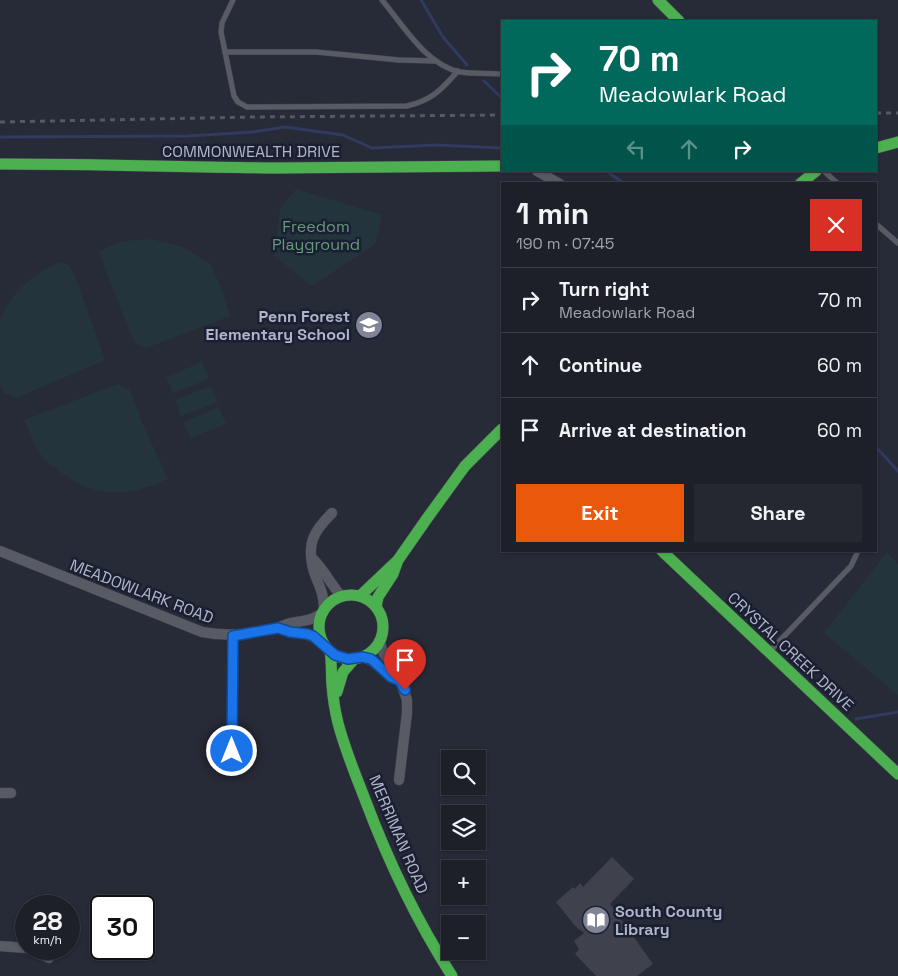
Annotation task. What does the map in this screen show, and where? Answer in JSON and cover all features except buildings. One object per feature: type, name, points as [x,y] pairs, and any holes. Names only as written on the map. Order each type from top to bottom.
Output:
[{"type":"main road","points":[[658,0],[678,20]]},
{"type":"main road","points":[[877,148],[898,142]]},
{"type":"main road","name":"COMMONWEALTH DRIVE","points":[[0,164],[280,168],[501,166]]},
{"type":"main road","points":[[802,182],[815,172]]},
{"type":"main road","points":[[376,607],[378,597],[393,574],[398,560],[465,466],[501,430]]},
{"type":"main road","name":"CRYSTAL CREEK DRIVE","points":[[663,552],[898,774]]},
{"type":"main road","points":[[360,596],[371,588],[386,568],[398,560]]},
{"type":"main road","points":[[350,594],[360,596],[369,600],[376,607],[380,615],[383,624],[379,641],[375,648],[358,658],[342,657],[327,648],[319,630],[323,612],[335,599],[341,596],[350,594]]},
{"type":"main road","name":"MERRIMAN ROAD","points":[[327,648],[332,662],[332,688],[342,737],[384,851],[427,935],[452,976]]},
{"type":"main road","name":"MERRIMAN ROAD","points":[[335,698],[343,672],[358,658]]},
{"type":"street","points":[[539,172],[556,182]]},
{"type":"street","points":[[323,612],[323,591],[314,572],[310,548],[319,526],[332,513]]},
{"type":"street","name":"MEADOWLARK ROAD","points":[[0,551],[202,632],[233,636],[310,620],[323,612]]},
{"type":"street","points":[[312,559],[321,568],[341,596]]},
{"type":"street","name":"MEADOWLARK ROAD","points":[[278,628],[313,636],[327,648]]},
{"type":"street","points":[[232,751],[233,636]]},
{"type":"street","points":[[379,641],[384,654],[397,671],[405,690],[407,713],[399,780]]},
{"type":"street","points":[[358,658],[371,659],[391,677],[400,681]]},
{"type":"street","points":[[0,793],[11,793]]},
{"type":"street","points":[[0,946],[15,947]]},
{"type":"lane","points":[[233,0],[222,23],[221,32],[234,96],[238,102],[247,107],[407,106],[431,98],[458,71]]},
{"type":"lane","points":[[382,0],[435,61],[458,71],[501,74]]},
{"type":"lane","points":[[225,52],[316,52],[399,60],[435,61]]},
{"type":"lane","points":[[825,172],[836,182]]},
{"type":"lane","points":[[877,225],[898,243]]},
{"type":"lane","points":[[769,652],[851,566],[858,552]]},
{"type":"green space","name":"Freedom Playground","points":[[296,189],[382,215],[375,244],[312,286],[274,256],[280,209]]},
{"type":"green space","points":[[151,239],[183,247],[210,264],[222,290],[230,316],[146,348],[134,342],[100,255],[100,250],[124,241]]},
{"type":"green space","points":[[61,262],[68,265],[74,274],[105,360],[16,398],[5,394],[0,385],[0,323],[4,313],[9,303],[23,286],[41,272]]},
{"type":"green space","points":[[202,362],[209,379],[173,393],[166,377]]},
{"type":"green space","points":[[118,384],[130,390],[141,420],[168,479],[125,492],[99,491],[72,480],[42,457],[24,420]]},
{"type":"green space","points":[[211,386],[218,402],[181,416],[175,400]]},
{"type":"green space","points":[[219,407],[226,424],[190,438],[184,422]]},
{"type":"green space","points":[[887,552],[898,564],[898,695],[824,633]]},
{"type":"waterway","points":[[421,0],[443,37],[467,65]]},
{"type":"waterway","points":[[484,81],[501,97]]},
{"type":"waterway","points":[[0,137],[188,136],[253,132],[285,127],[343,135],[372,148],[436,145],[501,148]]},
{"type":"waterway","points":[[607,172],[622,182]]},
{"type":"waterway","points":[[877,448],[898,471]]},
{"type":"waterway","points":[[856,719],[898,712]]},
{"type":"railway","points":[[877,113],[898,113]]},
{"type":"railway","points":[[0,122],[501,115]]},
{"type":"traffic: fast","points":[[658,0],[678,20]]},
{"type":"traffic: fast","points":[[877,148],[898,142]]},
{"type":"traffic: fast","points":[[0,164],[278,168],[501,166]]},
{"type":"traffic: fast","points":[[802,182],[815,172]]},
{"type":"traffic: fast","points":[[376,607],[378,597],[393,574],[398,560],[428,517],[465,466],[501,430]]},
{"type":"traffic: fast","points":[[663,552],[898,774]]},
{"type":"traffic: fast","points":[[360,596],[398,560]]},
{"type":"traffic: fast","points":[[351,595],[369,600],[374,604],[378,609],[383,627],[378,645],[374,650],[369,654],[351,659],[333,654],[328,650],[324,645],[319,627],[324,609],[328,604],[333,600],[351,595]]},
{"type":"traffic: fast","points":[[330,651],[335,709],[351,763],[394,869],[415,913],[452,976]]},
{"type":"traffic: fast","points":[[337,692],[343,672],[355,658]]},
{"type":"place","name":"Penn Forest Elementary School","points":[[369,325]]},
{"type":"place","name":"South County Library","points":[[596,920]]},
{"type":"route","points":[[232,751],[233,636],[278,628],[290,632],[302,632],[313,636],[335,655],[348,659],[362,657],[371,659],[391,677],[400,681],[405,690]]}]
